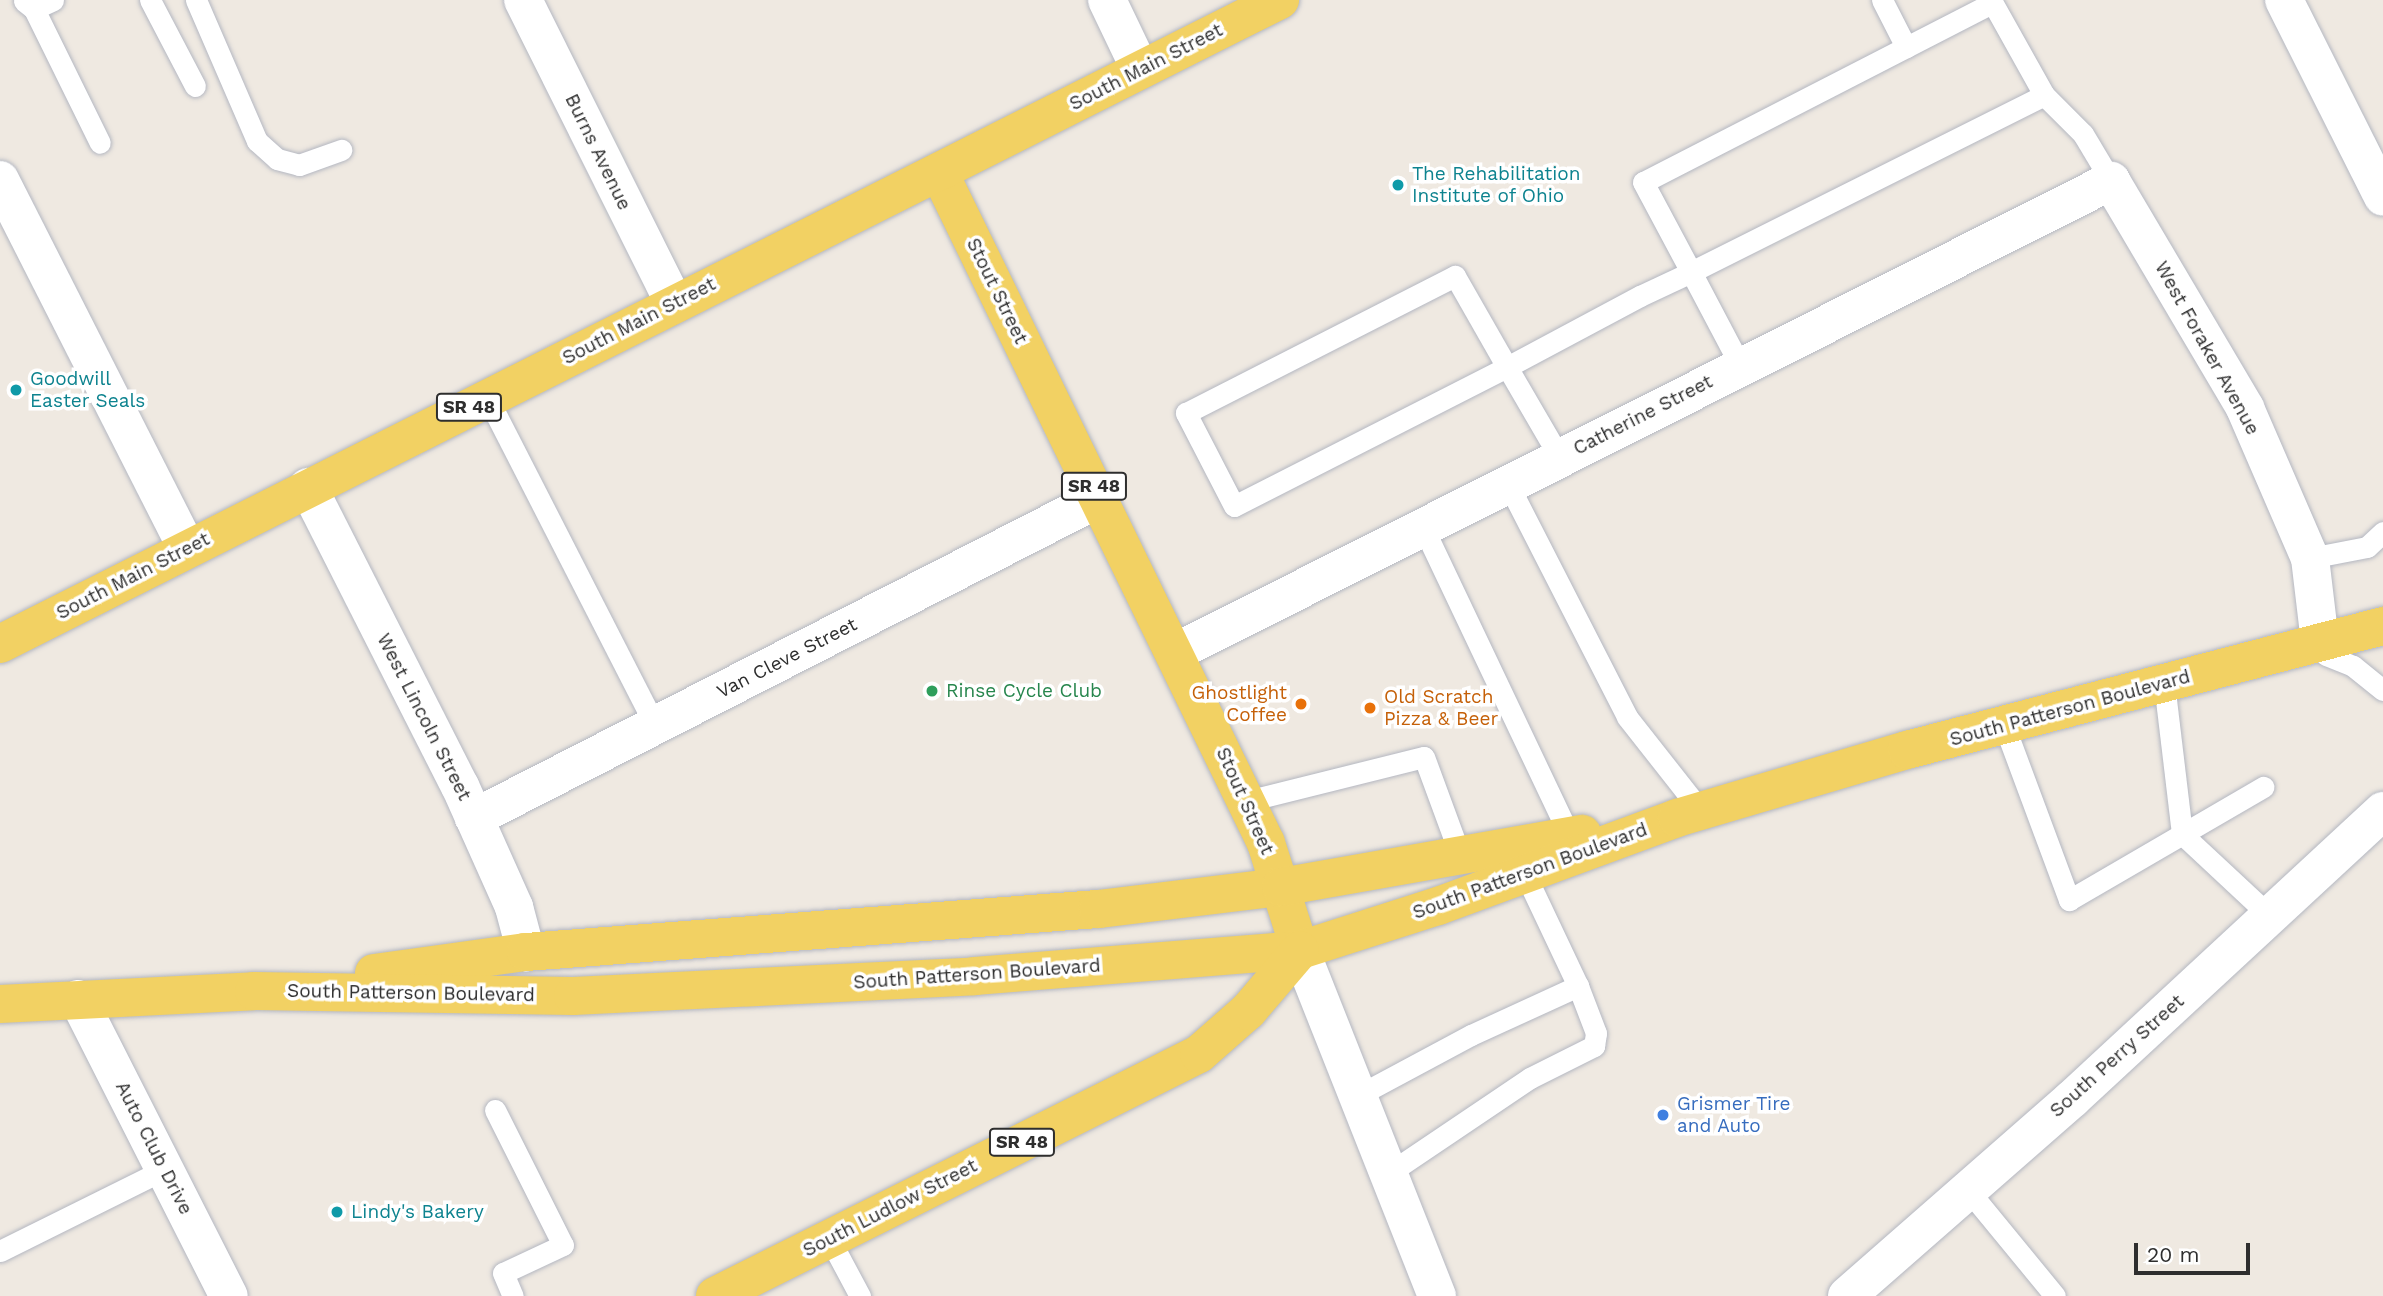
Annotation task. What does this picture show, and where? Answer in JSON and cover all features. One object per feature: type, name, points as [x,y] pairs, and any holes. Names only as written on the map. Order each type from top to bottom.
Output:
[{"type":"main road","name":"South Main Street","points":[[0,644],[486,397],[1280,0]]},
{"type":"main road","name":"Stout Street","points":[[939,172],[1247,802],[1281,887],[1300,950]]},
{"type":"main road","name":"South Patterson Boulevard","points":[[0,1004],[254,990],[573,996],[975,976],[1300,950],[1525,874],[1689,814],[2004,725],[2383,626]]},
{"type":"main road","name":"South Patterson Boulevard","points":[[254,990],[526,952],[1098,909],[1281,887],[1689,814]]},
{"type":"main road","name":"South Ludlow Street","points":[[715,1296],[1199,1054],[1248,1012],[1300,950]]},
{"type":"street","name":"Burns Avenue","points":[[523,0],[674,303]]},
{"type":"street","points":[[1107,0],[1140,69]]},
{"type":"street","points":[[2284,0],[2378,175]]},
{"type":"street","points":[[0,180],[187,548]]},
{"type":"street","name":"Catherine Street","points":[[1176,652],[1740,365],[2111,181]]},
{"type":"street","name":"West Foraker Avenue","points":[[2111,181],[2245,408],[2310,558],[2320,642]]},
{"type":"street","name":"West Lincoln Street","points":[[308,487],[474,818],[514,907],[526,952]]},
{"type":"street","name":"Van Cleve Street","points":[[474,818],[1100,498]]},
{"type":"street","name":"South Perry Street","points":[[1854,1294],[2383,811]]},
{"type":"street","name":"Stout Street","points":[[1300,950],[1437,1296]]},
{"type":"street","name":"Auto Club Drive","points":[[78,999],[229,1296]]},
{"type":"lane","points":[[54,0],[28,4],[100,143]]},
{"type":"lane","points":[[150,0],[195,86]]},
{"type":"lane","points":[[196,0],[257,141],[277,159],[299,164],[341,150]]},
{"type":"lane","points":[[1882,0],[1906,47]]},
{"type":"lane","points":[[1740,365],[1643,182],[1992,1],[2044,95],[2083,134],[2111,181]]},
{"type":"lane","points":[[1560,457],[1507,367],[1455,276],[1186,413],[1234,506],[1507,367],[1691,272],[2044,95]]},
{"type":"lane","points":[[486,397],[654,725]]},
{"type":"lane","points":[[1508,484],[1626,717],[1689,814]]},
{"type":"lane","points":[[1423,527],[1570,836]]},
{"type":"lane","points":[[2310,558],[2367,547],[2383,532]]},
{"type":"lane","points":[[2320,642],[2326,655],[2353,666],[2383,690]]},
{"type":"lane","points":[[2164,683],[2182,834],[2270,916]]},
{"type":"lane","points":[[2004,725],[2069,900],[2263,787]]},
{"type":"lane","points":[[1247,802],[1424,757],[1460,855]]},
{"type":"lane","points":[[1389,1173],[1530,1078],[1594,1046],[1596,1033],[1578,986],[1525,874]]},
{"type":"lane","points":[[1359,1096],[1471,1035],[1578,986]]},
{"type":"lane","points":[[495,1110],[563,1245],[503,1273],[513,1296]]},
{"type":"lane","points":[[0,1251],[165,1169]]},
{"type":"lane","points":[[1968,1190],[2055,1296]]},
{"type":"lane","points":[[829,1238],[860,1296]]},
{"type":"place","name":"The Rehabilitation Institute of Ohio","points":[[1398,185]]},
{"type":"place","name":"Goodwill Easter Seals","points":[[16,390]]},
{"type":"place","name":"Rinse Cycle Club","points":[[932,691]]},
{"type":"place","name":"Ghostlight Coffee","points":[[1301,704]]},
{"type":"place","name":"Old Scratch Pizza & Beer","points":[[1370,708]]},
{"type":"place","name":"Grismer Tire and Auto","points":[[1663,1115]]},
{"type":"place","name":"Lindy's Bakery","points":[[337,1212]]}]
